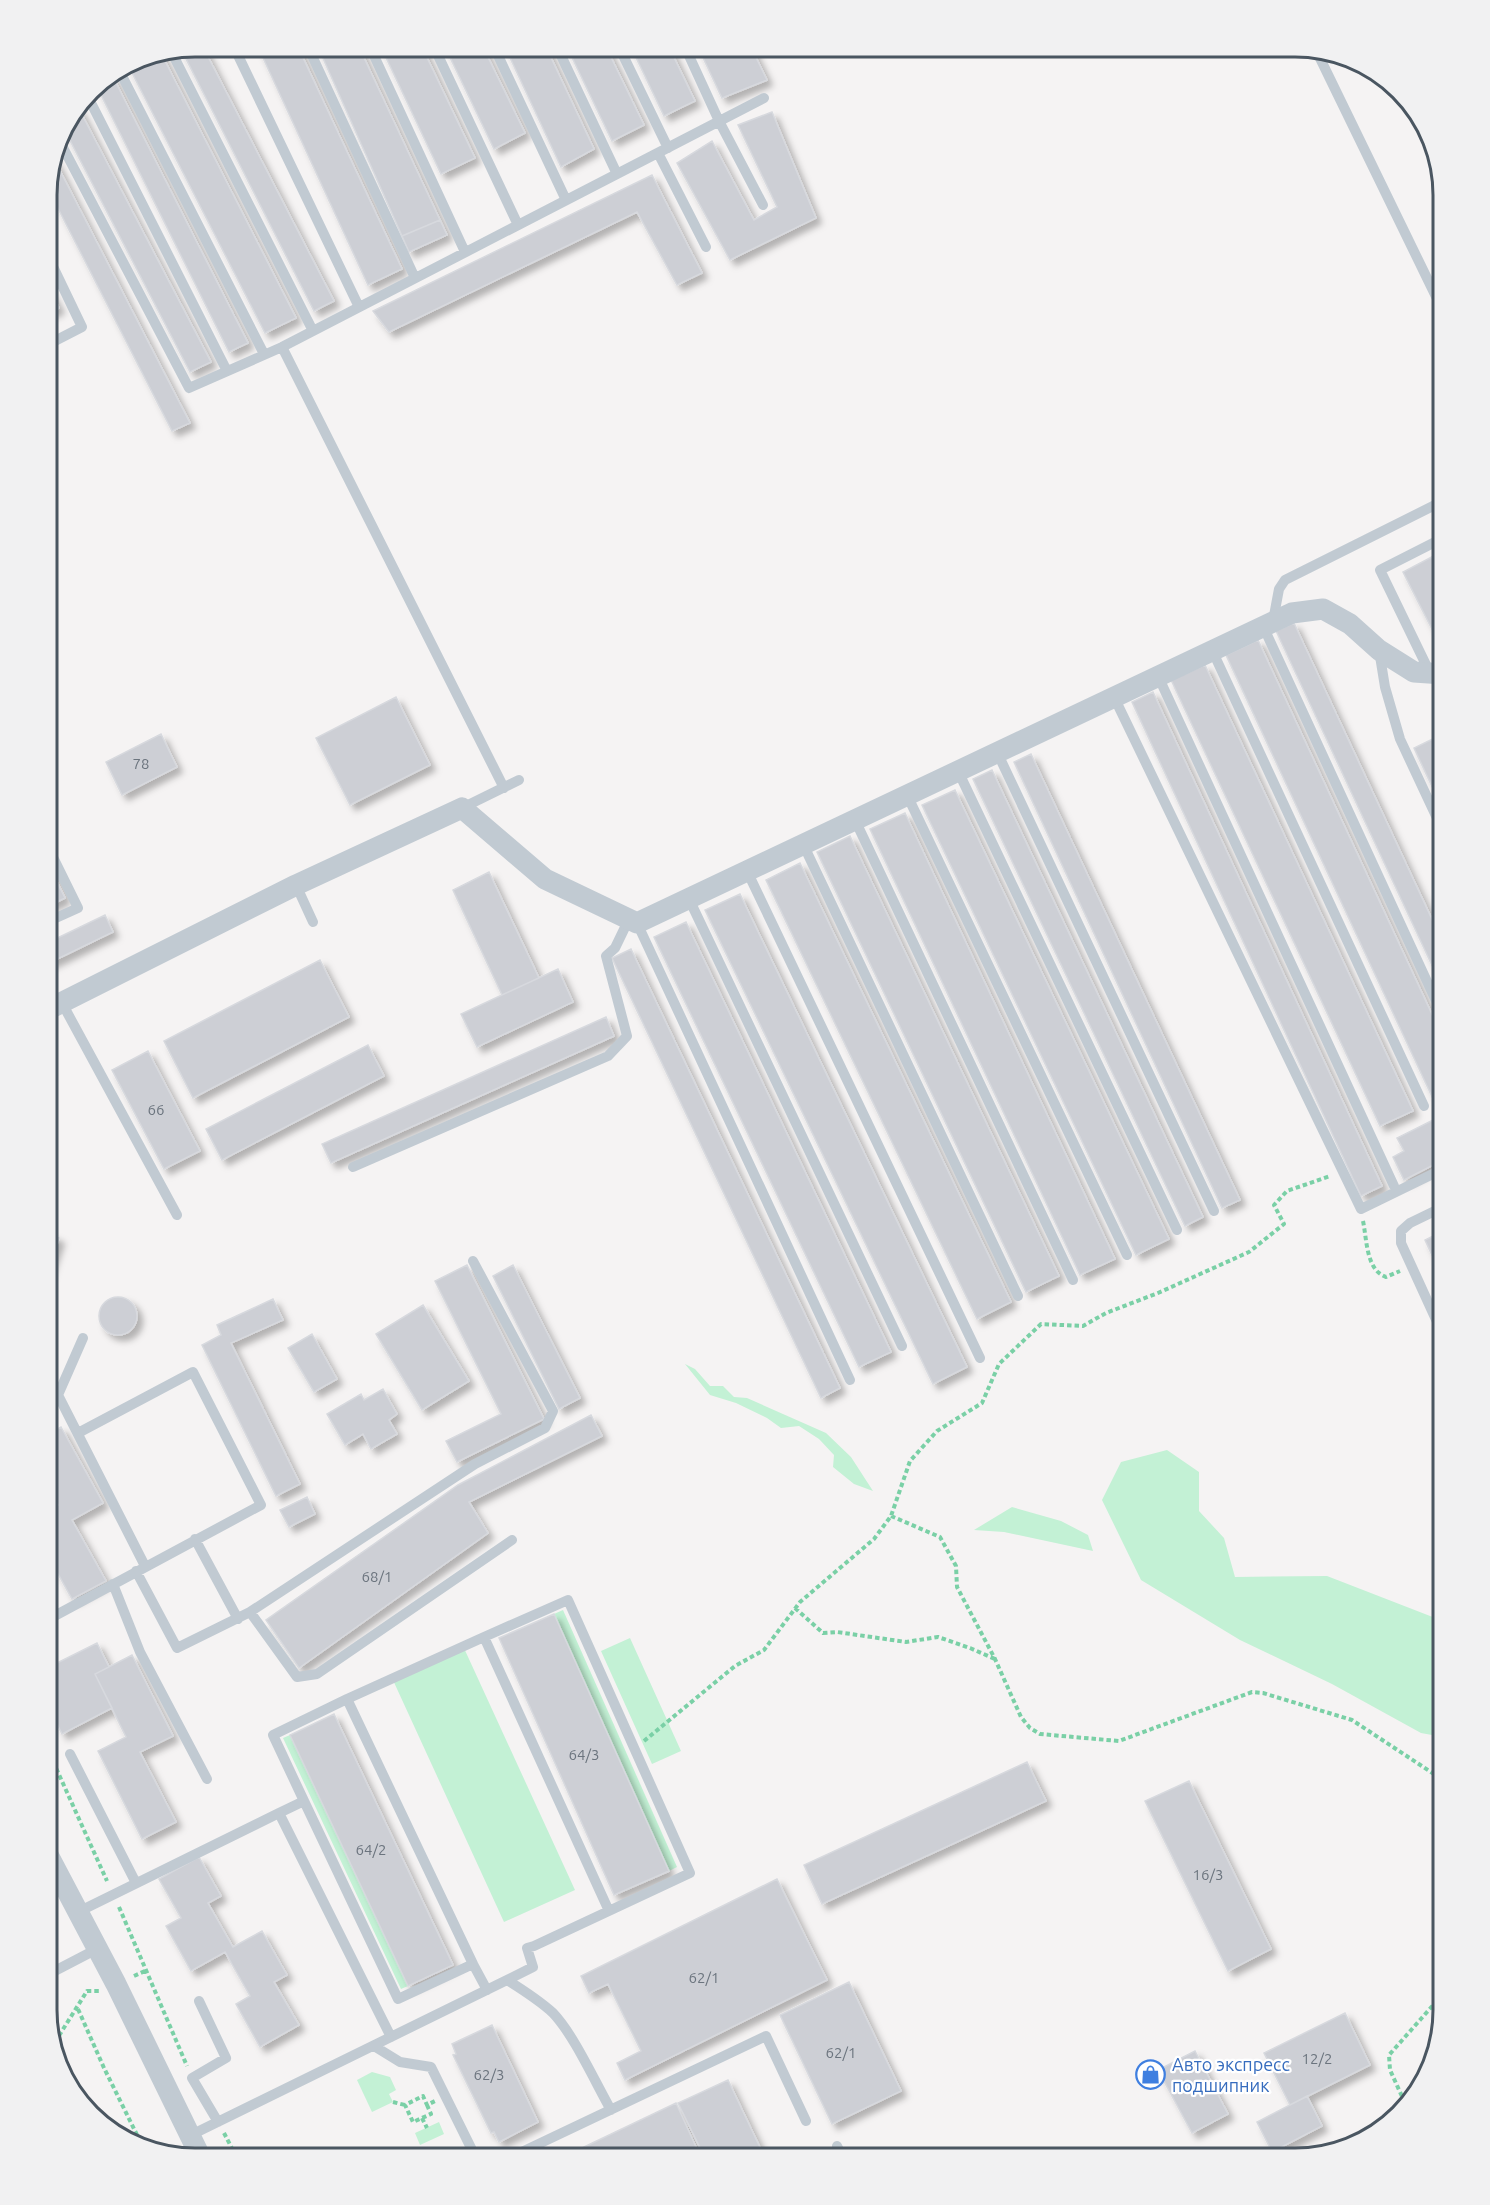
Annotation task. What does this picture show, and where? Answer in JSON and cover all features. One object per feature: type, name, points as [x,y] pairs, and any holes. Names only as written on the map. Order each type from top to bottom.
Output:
[{"type":"street","points":[[57,1005],[296,885],[462,808],[545,879],[633,921],[689,899],[1292,613],[1323,609],[1350,624],[1379,650],[1414,672],[1433,673]]},
{"type":"street","points":[[57,1873],[116,1984],[197,2148]]},
{"type":"lane","points":[[239,57],[359,307]]},
{"type":"lane","points":[[313,57],[416,278]]},
{"type":"lane","points":[[375,57],[465,252]]},
{"type":"lane","points":[[439,57],[518,225]]},
{"type":"lane","points":[[500,57],[566,200]]},
{"type":"lane","points":[[562,57],[618,174]]},
{"type":"lane","points":[[623,57],[706,247]]},
{"type":"lane","points":[[690,57],[719,121],[763,205]]},
{"type":"lane","points":[[175,58],[314,331]]},
{"type":"lane","points":[[1321,60],[1433,290]]},
{"type":"lane","points":[[123,77],[264,354]]},
{"type":"lane","points":[[65,150],[189,388],[314,331],[764,98]]},
{"type":"lane","points":[[91,104],[227,371]]},
{"type":"lane","points":[[57,275],[82,327],[57,340]]},
{"type":"lane","points":[[282,347],[504,788]]},
{"type":"lane","points":[[1433,506],[1285,580],[1279,589],[1268,624],[1433,994]]},
{"type":"lane","points":[[1433,543],[1380,570],[1433,666]]},
{"type":"lane","points":[[1212,650],[1424,1106]]},
{"type":"lane","points":[[1379,650],[1385,687],[1400,739],[1433,810]]},
{"type":"lane","points":[[1158,676],[1394,1186]]},
{"type":"lane","points":[[1114,697],[1361,1209],[1433,1173]]},
{"type":"lane","points":[[997,753],[1214,1211]]},
{"type":"lane","points":[[958,771],[1177,1230]]},
{"type":"lane","points":[[462,808],[519,780]]},
{"type":"lane","points":[[908,795],[1127,1255]]},
{"type":"lane","points":[[855,820],[1073,1280]]},
{"type":"lane","points":[[803,844],[1018,1296]]},
{"type":"lane","points":[[57,865],[78,908],[57,917]]},
{"type":"lane","points":[[747,871],[980,1358]]},
{"type":"lane","points":[[296,885],[313,922]]},
{"type":"lane","points":[[689,899],[902,1346]]},
{"type":"lane","points":[[353,1167],[609,1056],[627,1036],[606,956],[615,948],[633,921]]},
{"type":"lane","points":[[633,921],[850,1380]]},
{"type":"lane","points":[[57,1012],[177,1215]]},
{"type":"lane","points":[[1433,1212],[1410,1223],[1401,1231],[1401,1243],[1433,1313]]},
{"type":"lane","points":[[83,1338],[58,1395],[78,1433],[177,1648],[250,1612],[475,1464],[545,1428],[553,1411],[473,1261]]},
{"type":"lane","points":[[57,1614],[261,1505],[193,1372],[78,1433]]},
{"type":"lane","points":[[195,1539],[238,1619]]},
{"type":"lane","points":[[250,1612],[297,1677],[316,1674],[512,1540]]},
{"type":"lane","points":[[112,1584],[140,1652],[207,1779]]},
{"type":"lane","points":[[191,2135],[533,1967],[527,1948],[690,1873],[568,1600],[347,1699],[273,1735],[398,1998],[473,1964]]},
{"type":"lane","points":[[484,1637],[609,1911]]},
{"type":"lane","points":[[347,1699],[487,1990]]},
{"type":"lane","points":[[70,1754],[136,1883]]},
{"type":"lane","points":[[78,1912],[304,1801]]},
{"type":"lane","points":[[279,1813],[391,2037]]},
{"type":"lane","points":[[57,1970],[98,1949]]},
{"type":"lane","points":[[507,1980],[532,1995],[553,2014],[566,2030],[611,2110]]},
{"type":"lane","points":[[199,2001],[226,2058],[192,2078],[218,2122]]},
{"type":"lane","points":[[530,2148],[766,2036],[806,2121]]},
{"type":"lane","points":[[374,2046],[400,2062],[431,2067],[471,2148]]},
{"type":"path","points":[[634,1749],[735,1666],[765,1650],[795,1608],[874,1539],[891,1516],[910,1461],[937,1431],[982,1403],[999,1364],[1041,1324],[1083,1326],[1106,1313],[1158,1293],[1249,1252],[1284,1224],[1274,1205],[1287,1191],[1305,1183],[1344,1173]]},
{"type":"path","points":[[1361,1209],[1372,1266],[1378,1275],[1386,1277],[1411,1266]]},
{"type":"path","points":[[891,1516],[940,1537],[956,1566],[957,1587],[995,1659],[1021,1717],[1030,1728],[1040,1734],[1119,1741],[1252,1692],[1263,1693],[1352,1720],[1433,1773]]},
{"type":"path","points":[[795,1608],[823,1633],[837,1632],[906,1642],[938,1637],[995,1659]]},
{"type":"path","points":[[57,1772],[147,1970],[192,2078]]},
{"type":"path","points":[[60,2035],[87,1991],[99,1991],[147,1970]]},
{"type":"path","points":[[1402,2097],[1390,2070],[1389,2055],[1433,2005]]},
{"type":"path","points":[[78,2009],[137,2136]]},
{"type":"path","points":[[393,2102],[405,2105],[423,2096],[431,2114],[413,2122],[405,2105]]},
{"type":"path","points":[[427,2105],[446,2096]]},
{"type":"path","points":[[422,2118],[427,2128]]},
{"type":"path","points":[[218,2122],[232,2148]]},
{"type":"green space","points":[[685,1364],[695,1369],[710,1386],[723,1386],[734,1397],[747,1398],[826,1433],[851,1457],[873,1491],[854,1484],[833,1467],[834,1455],[819,1439],[799,1426],[781,1428],[767,1418],[736,1403],[710,1395]]},
{"type":"green space","points":[[1167,1450],[1199,1472],[1199,1511],[1224,1538],[1235,1577],[1327,1576],[1433,1617],[1433,1735],[1421,1733],[1332,1684],[1240,1640],[1141,1580],[1102,1500],[1121,1462]]},
{"type":"green space","points":[[1012,1507],[1061,1521],[1088,1535],[1093,1551],[1004,1532],[974,1530]]},
{"type":"green space","points":[[563,1610],[677,1867],[669,1871],[554,1614]]},
{"type":"green space","points":[[630,1638],[681,1751],[652,1764],[601,1651]]},
{"type":"green space","points":[[463,1646],[575,1890],[504,1922],[392,1678]]},
{"type":"green space","points":[[290,1735],[408,1986],[401,1989],[283,1738]]},
{"type":"green space","points":[[372,2072],[390,2077],[396,2090],[389,2094],[393,2102],[372,2112],[357,2080]]},
{"type":"green space","points":[[439,2122],[444,2134],[420,2145],[415,2133]]},
{"type":"building","points":[[208,57],[334,301],[314,311],[185,58]]},
{"type":"building","points":[[263,57],[303,57],[402,269],[368,285]]},
{"type":"building","points":[[322,57],[364,57],[440,220],[402,236]]},
{"type":"building","points":[[386,57],[427,57],[475,158],[441,174]]},
{"type":"building","points":[[450,57],[488,57],[525,133],[494,149]]},
{"type":"building","points":[[510,57],[551,57],[594,149],[561,167]]},
{"type":"building","points":[[572,57],[611,57],[644,125],[612,141]]},
{"type":"building","points":[[636,57],[674,57],[695,101],[664,116]]},
{"type":"building","points":[[703,57],[756,57],[767,80],[722,98]]},
{"type":"building","points":[[165,61],[296,318],[265,333],[132,72]]},
{"type":"building","points":[[116,82],[248,343],[229,352],[101,94]]},
{"type":"building","points":[[772,112],[816,218],[730,260],[677,163],[712,141],[754,220],[777,207],[738,125]]},
{"type":"building","points":[[82,115],[211,362],[190,372],[69,138]]},
{"type":"building","points":[[60,170],[190,423],[172,431],[57,207]]},
{"type":"building","points":[[652,175],[702,273],[677,285],[637,212],[389,332],[373,311]]},
{"type":"building","points":[[440,220],[447,235],[409,252],[402,236]]},
{"type":"building","points":[[1433,556],[1433,631],[1403,572]]},
{"type":"building","points":[[1294,623],[1433,922],[1433,968],[1276,631]]},
{"type":"building","points":[[1258,640],[1433,1016],[1433,1099],[1226,655]]},
{"type":"building","points":[[1205,665],[1413,1111],[1380,1126],[1171,680]]},
{"type":"building","points":[[1153,692],[1382,1186],[1361,1196],[1132,702]]},
{"type":"building","points":[[396,697],[430,765],[350,805],[316,738]]},
{"type":"building","points":[[161,734],[177,767],[122,795],[106,762]]},
{"type":"building","points":[[1433,739],[1433,789],[1414,748]]},
{"type":"building","points":[[1031,754],[1240,1200],[1222,1208],[1014,762]]},
{"type":"building","points":[[992,770],[1203,1217],[1185,1226],[973,779]]},
{"type":"building","points":[[955,790],[1169,1239],[1136,1255],[922,805]]},
{"type":"building","points":[[905,813],[1115,1259],[1080,1275],[870,829]]},
{"type":"building","points":[[850,836],[1059,1276],[1026,1292],[817,852]]},
{"type":"building","points":[[800,863],[1011,1302],[977,1319],[766,880]]},
{"type":"building","points":[[489,872],[539,978],[502,995],[453,890]]},
{"type":"building","points":[[57,882],[65,898],[57,902]]},
{"type":"building","points":[[740,894],[967,1367],[933,1384],[705,910]]},
{"type":"building","points":[[105,915],[113,932],[57,959],[57,938]]},
{"type":"building","points":[[686,922],[891,1352],[859,1367],[654,937]]},
{"type":"building","points":[[631,949],[840,1388],[821,1398],[612,958]]},
{"type":"building","points":[[320,960],[349,1017],[193,1098],[164,1041]]},
{"type":"building","points":[[558,969],[573,1002],[477,1047],[461,1014]]},
{"type":"building","points":[[606,1017],[614,1036],[331,1163],[322,1144]]},
{"type":"building","points":[[368,1045],[384,1076],[222,1160],[206,1129]]},
{"type":"building","points":[[148,1051],[200,1151],[164,1169],[112,1070]]},
{"type":"building","points":[[1433,1120],[1433,1165],[1404,1180],[1393,1157],[1404,1151],[1397,1138]]},
{"type":"building","points":[[1433,1236],[1433,1257],[1425,1240]]},
{"type":"building","points":[[467,1265],[544,1419],[457,1462],[446,1441],[501,1414],[435,1281]]},
{"type":"building","points":[[513,1265],[580,1398],[559,1409],[493,1276]]},
{"type":"building","points":[[118,1297],[125,1298],[131,1303],[136,1309],[136,1323],[131,1329],[125,1334],[118,1335],[111,1334],[105,1329],[100,1323],[99,1316],[100,1309],[105,1303],[111,1298]]},
{"type":"building","points":[[273,1299],[283,1320],[231,1343],[300,1484],[276,1496],[202,1345],[221,1335],[217,1325]]},
{"type":"building","points":[[423,1305],[469,1381],[422,1410],[376,1334]]},
{"type":"building","points":[[312,1334],[337,1379],[314,1392],[288,1348]]},
{"type":"building","points":[[383,1389],[397,1414],[389,1420],[397,1434],[371,1449],[363,1434],[345,1445],[327,1414],[361,1394],[364,1400]]},
{"type":"building","points":[[591,1415],[602,1436],[469,1502],[488,1533],[299,1668],[266,1620],[458,1485]]},
{"type":"building","points":[[61,1427],[103,1503],[72,1520],[106,1581],[72,1599],[57,1572],[57,1429]]},
{"type":"building","points":[[307,1497],[315,1514],[289,1527],[280,1510]]},
{"type":"building","points":[[554,1614],[669,1871],[614,1895],[499,1638]]},
{"type":"building","points":[[97,1643],[109,1667],[95,1674],[112,1708],[62,1734],[57,1724],[57,1663]]},
{"type":"building","points":[[132,1655],[173,1736],[140,1752],[176,1822],[142,1839],[98,1751],[126,1737],[95,1674]]},
{"type":"building","points":[[334,1714],[453,1965],[408,1986],[290,1735]]},
{"type":"building","points":[[1027,1762],[1046,1801],[822,1904],[804,1865]]},
{"type":"building","points":[[1189,1781],[1271,1949],[1228,1971],[1145,1801]]},
{"type":"building","points":[[199,1857],[221,1896],[208,1903],[233,1947],[262,1931],[287,1975],[274,1982],[299,2025],[260,2047],[236,2004],[250,1996],[225,1952],[191,1971],[166,1926],[181,1918],[159,1879]]},
{"type":"building","points":[[777,1879],[827,1980],[625,2080],[617,2063],[641,2051],[608,1984],[589,1993],[581,1976]]},
{"type":"building","points":[[849,1982],[901,2091],[832,2124],[780,2015]]},
{"type":"building","points":[[1345,2013],[1370,2065],[1290,2105],[1264,2053]]},
{"type":"building","points":[[492,2025],[538,2122],[499,2142],[494,2132],[491,2133],[453,2055],[456,2054],[452,2044]]},
{"type":"building","points":[[1195,2051],[1228,2114],[1192,2133],[1158,2070]]},
{"type":"building","points":[[728,2080],[760,2148],[700,2148],[678,2103]]},
{"type":"building","points":[[1307,2096],[1322,2126],[1280,2148],[1270,2148],[1257,2122]]},
{"type":"building","points":[[676,2103],[696,2148],[582,2148]]},
{"type":"place","name":"Авто экспресс подшипник","points":[[1151,2075]]}]
